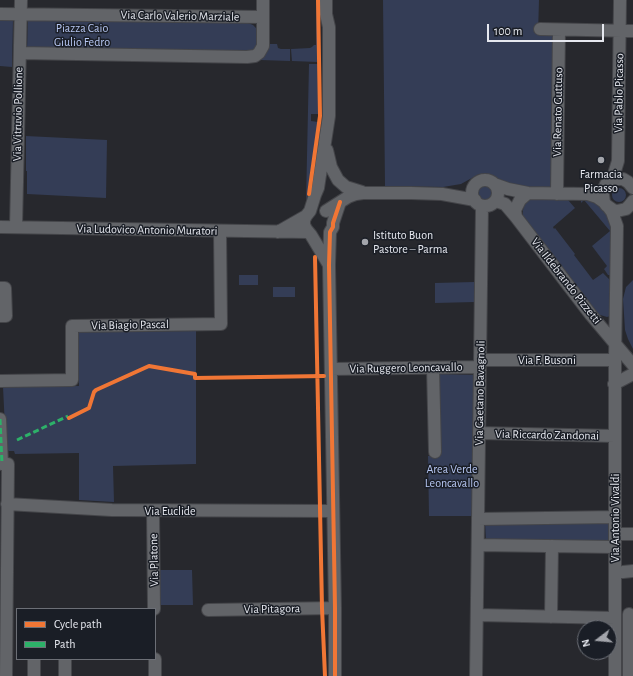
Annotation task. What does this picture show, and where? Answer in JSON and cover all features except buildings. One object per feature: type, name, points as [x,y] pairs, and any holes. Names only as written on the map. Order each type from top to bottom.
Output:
[{"type":"street","name":"Via Vitruvio Pollione","points":[[16,227],[21,0]]},
{"type":"street","points":[[20,53],[251,57],[259,53],[263,46],[263,0]]},
{"type":"street","points":[[326,0],[328,27],[329,112],[326,144],[329,160],[332,170],[342,184],[346,187],[365,193]]},
{"type":"street","points":[[328,27],[331,15],[331,0]]},
{"type":"street","name":"Via Pablo Picasso","points":[[617,226],[603,194],[607,184],[614,174],[618,161],[620,0]]},
{"type":"street","name":"Via Carlo Valerio Marziale","points":[[0,14],[263,17]]},
{"type":"street","points":[[540,29],[633,32]]},
{"type":"street","name":"Via Renato Guttuso","points":[[557,194],[559,30]]},
{"type":"street","points":[[327,133],[318,188],[308,214],[304,220],[304,225],[329,265]]},
{"type":"street","name":"Via Pablo Picasso","points":[[618,161],[624,177],[630,185]]},
{"type":"street","name":"Via Pablo Picasso","points":[[607,184],[614,179],[624,179],[630,185]]},
{"type":"street","points":[[478,203],[473,194],[474,188],[476,184],[483,181],[528,194]]},
{"type":"street","points":[[442,194],[485,206],[491,205],[496,200],[498,194],[498,190],[494,184]]},
{"type":"street","points":[[496,200],[528,194],[588,194],[596,192],[607,184]]},
{"type":"street","points":[[318,188],[325,210],[332,218],[329,265],[335,676]]},
{"type":"street","points":[[308,214],[318,208],[325,210],[356,194],[442,194],[474,188]]},
{"type":"street","points":[[516,217],[515,210],[520,200],[528,194]]},
{"type":"street","points":[[588,194],[597,197],[607,205]]},
{"type":"street","name":"Via Ildebrando Pizzetti","points":[[496,200],[505,204],[516,217],[591,315],[633,365]]},
{"type":"street","points":[[309,234],[319,238],[324,236],[332,227],[340,202]]},
{"type":"street","name":"Via Gaetano Bavagnoli","points":[[476,676],[480,363],[478,203]]},
{"type":"street","name":"Via Pablo Picasso","points":[[607,205],[617,211],[629,205]]},
{"type":"street","name":"Via Pablo Picasso","points":[[614,360],[617,226],[620,218],[629,205]]},
{"type":"street","name":"Via Ludovico Antonio Muratori","points":[[277,232],[308,214]]},
{"type":"street","name":"Via Ludovico Antonio Muratori","points":[[0,227],[277,232],[309,234]]},
{"type":"street","name":"Via Biagio Pascal","points":[[0,381],[72,380],[72,326],[221,324],[220,231]]},
{"type":"street","points":[[0,288],[6,288],[6,316],[0,316]]},
{"type":"street","points":[[591,315],[602,321],[609,321],[615,318]]},
{"type":"street","name":"Via F. Busoni","points":[[480,363],[614,360]]},
{"type":"street","name":"Via Antonio Vivaldi","points":[[614,360],[615,676]]},
{"type":"street","name":"Via Ruggero Leoncavallo","points":[[331,369],[433,368],[480,363]]},
{"type":"street","points":[[433,368],[435,452]]},
{"type":"street","points":[[614,384],[633,374]]},
{"type":"street","points":[[0,419],[8,504],[4,538],[3,582],[12,641],[6,676]]},
{"type":"street","name":"Via Riccardo Zandonai","points":[[479,433],[615,436]]},
{"type":"street","name":"Via Euclide","points":[[8,504],[153,511],[333,511]]},
{"type":"street","name":"Via Platone","points":[[153,511],[154,608]]},
{"type":"street","points":[[478,519],[615,517]]},
{"type":"street","points":[[615,534],[633,534]]},
{"type":"street","points":[[478,545],[615,547]]},
{"type":"street","points":[[551,617],[552,546]]},
{"type":"street","name":"Via Pitagora","points":[[208,610],[335,608]]},
{"type":"street","points":[[629,614],[629,676]]},
{"type":"street","points":[[477,616],[615,618]]},
{"type":"street","points":[[34,660],[34,676]]},
{"type":"street","points":[[65,660],[65,676]]},
{"type":"street","points":[[155,660],[155,676]]},
{"type":"green space","points":[[316,0],[318,62],[292,61],[291,49],[310,48],[316,45]]},
{"type":"green space","points":[[383,0],[539,0],[538,34],[555,34],[553,189],[525,188],[479,174],[461,184],[443,187],[385,186]]},
{"type":"green space","points":[[0,19],[13,19],[12,67],[0,66]]},
{"type":"green space","name":"Piazza Caio Giulio Fedro","points":[[28,19],[248,23],[253,25],[258,30],[259,44],[252,52],[27,49]]},
{"type":"green space","points":[[270,44],[277,44],[278,48],[281,49],[290,49],[290,61],[260,60]]},
{"type":"green space","points":[[309,64],[318,64],[318,114],[311,114],[311,121],[318,122],[306,202]]},
{"type":"green space","points":[[26,136],[107,140],[106,198],[27,194]]},
{"type":"green space","points":[[486,185],[492,188],[495,194],[492,200],[486,203],[480,200],[477,194],[480,188]]},
{"type":"green space","points":[[616,188],[622,188],[626,192],[626,198],[622,202],[616,202],[612,198],[612,192]]},
{"type":"green space","points":[[531,197],[568,200],[575,208],[553,227],[575,254],[574,255],[593,280],[603,273],[610,280],[610,316],[607,317],[597,314],[523,221],[525,202]]},
{"type":"green space","points":[[582,198],[595,199],[610,213],[610,231],[584,200],[581,203]]},
{"type":"green space","points":[[610,231],[610,275],[608,275],[604,269],[607,266],[592,246]]},
{"type":"green space","points":[[239,275],[258,275],[258,285],[239,285]]},
{"type":"green space","points":[[633,280],[633,349],[625,330],[623,299],[626,287]]},
{"type":"green space","points":[[474,282],[475,302],[435,303],[435,283]]},
{"type":"green space","points":[[273,287],[295,287],[295,297],[273,297]]},
{"type":"green space","points":[[196,331],[196,464],[113,466],[114,502],[79,500],[79,453],[15,454],[14,451],[9,451],[6,448],[3,387],[79,386],[79,332]]},
{"type":"green space","name":"Area Verde Leoncavallo","points":[[436,374],[477,375],[476,516],[429,516],[428,456],[437,456]]},
{"type":"green space","points":[[610,521],[609,542],[486,541],[485,522]]},
{"type":"green space","points":[[160,570],[192,570],[193,605],[160,605]]},
{"type":"marked path","points":[[17,440],[68,416]]},
{"type":"marked path","points":[[0,419],[2,464]]},
{"type":"cycle path","points":[[309,194],[320,116],[318,0]]},
{"type":"cycle path","points":[[335,676],[329,265],[330,232],[333,227],[340,202]]},
{"type":"cycle path","points":[[315,257],[322,608],[325,676]]},
{"type":"cycle path","points":[[69,418],[89,408],[96,390],[149,366],[195,374],[195,378],[324,376]]},
{"type":"place","name":"Farmacia Picasso","points":[[601,160]]},
{"type":"place","name":"Istituto Buon Pastore – Parma","points":[[365,242]]}]
